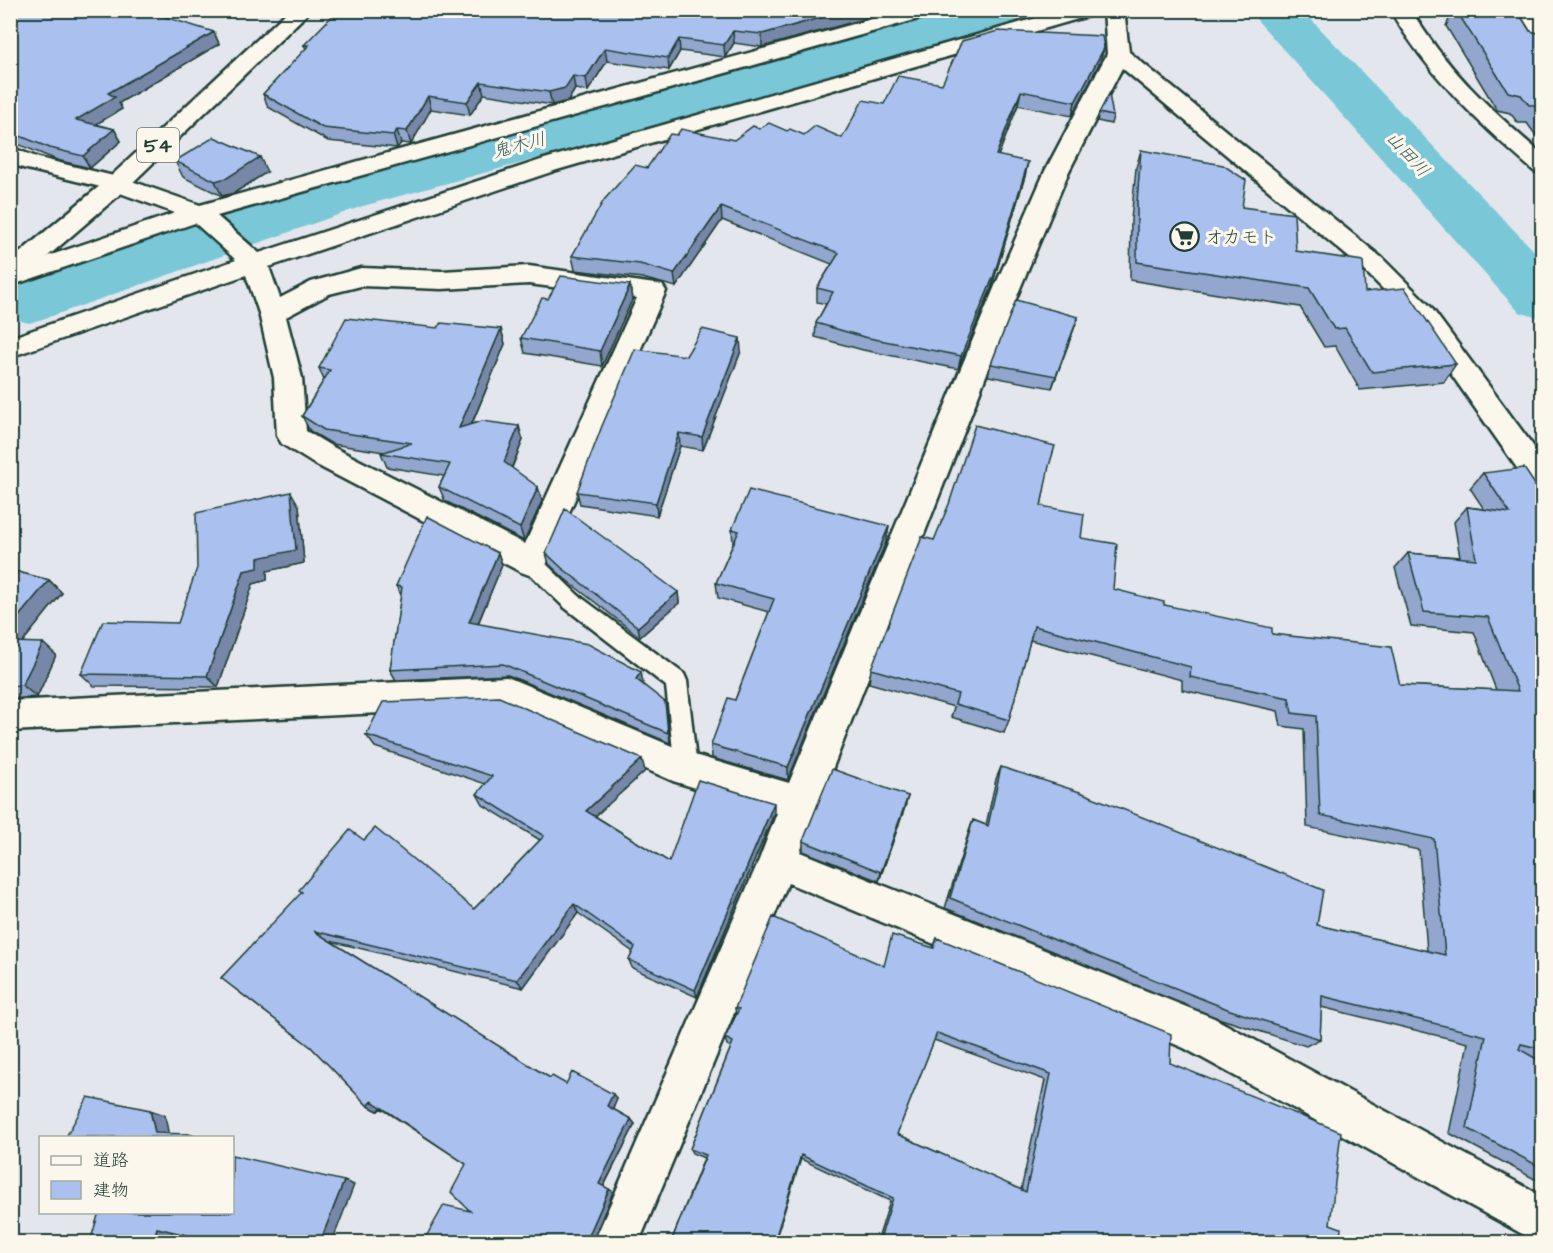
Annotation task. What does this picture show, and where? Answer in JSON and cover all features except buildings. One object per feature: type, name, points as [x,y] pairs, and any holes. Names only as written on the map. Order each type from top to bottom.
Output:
[{"type":"street","name":"54","points":[[10,277],[117,184],[301,10]]},
{"type":"street","points":[[10,277],[199,213],[929,10]]},
{"type":"street","points":[[10,348],[549,165],[1088,10]]},
{"type":"street","points":[[616,1242],[778,861],[799,803],[1008,286],[1057,171],[1118,54],[1114,10]]},
{"type":"street","points":[[1400,10],[1432,62],[1472,104],[1542,166]]},
{"type":"street","points":[[1532,10],[1536,32],[1542,40]]},
{"type":"street","points":[[1118,54],[1373,264],[1421,312],[1542,480]]},
{"type":"street","points":[[10,154],[31,163],[117,184],[199,213],[255,263],[272,313],[288,378],[292,436],[321,454],[532,563],[653,291],[529,275],[442,280],[361,277],[320,288],[272,313]]},
{"type":"street","points":[[10,716],[507,692],[686,769],[799,803]]},
{"type":"street","points":[[778,861],[1199,1033],[1542,1220]]},
{"type":"lane","points":[[532,563],[571,601],[676,681],[686,769]]},
{"type":"waterway","name":"鬼木川","points":[[29,301],[342,193],[940,33],[1016,10]]},
{"type":"waterway","name":"山田川","points":[[1273,10],[1542,297]]},
{"type":"place","name":"オカモト","points":[[1184,237]]}]
